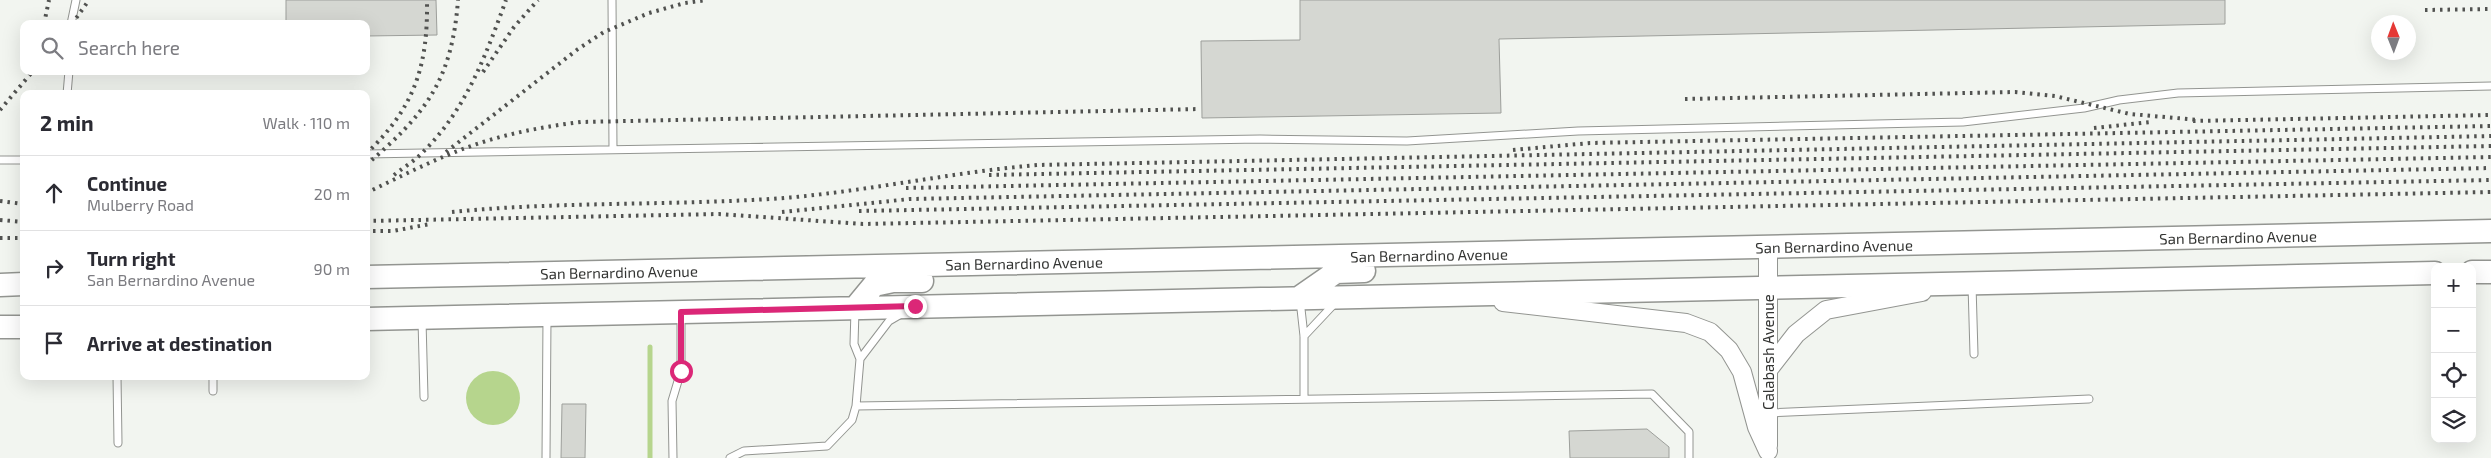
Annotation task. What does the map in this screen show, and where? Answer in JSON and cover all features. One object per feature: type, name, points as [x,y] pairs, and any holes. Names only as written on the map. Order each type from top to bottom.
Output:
[{"type":"main road","name":"San Bernardino Avenue","points":[[370,277],[2491,231]]},
{"type":"main road","points":[[1300,297],[1336,272],[1487,268],[1578,252]]},
{"type":"main road","points":[[855,308],[874,286],[894,281],[1044,278],[1124,261]]},
{"type":"main road","points":[[2476,272],[2491,272]]},
{"type":"main road","points":[[370,319],[1768,286],[2431,273]]},
{"type":"main road","points":[[0,285],[20,284]]},
{"type":"main road","points":[[0,327],[20,327]]},
{"type":"street","name":"Calabash Avenue","points":[[1768,247],[1768,454]]},
{"type":"street","points":[[1768,370],[1796,334],[1826,310],[1971,282]]},
{"type":"street","points":[[1438,294],[1686,323],[1710,332],[1729,350],[1742,372],[1757,428],[1768,454]]},
{"type":"lane","points":[[72,20],[76,0]]},
{"type":"lane","points":[[612,0],[613,149]]},
{"type":"lane","points":[[67,90],[68,75]]},
{"type":"lane","points":[[370,154],[1260,139],[1407,141],[1578,131],[1963,122],[2084,108],[2119,100],[2178,93],[2491,86]]},
{"type":"lane","points":[[0,160],[20,160]]},
{"type":"lane","points":[[1971,282],[1974,354]]},
{"type":"lane","points":[[1304,336],[1341,296]]},
{"type":"lane","points":[[1300,297],[1304,336],[1304,399]]},
{"type":"lane","points":[[860,359],[889,321],[915,306]]},
{"type":"lane","points":[[730,458],[744,451],[827,446],[852,420],[856,406],[860,359],[854,344],[855,308]]},
{"type":"lane","points":[[673,458],[672,401],[681,371],[681,312]]},
{"type":"lane","points":[[546,458],[547,315]]},
{"type":"lane","points":[[422,318],[424,397]]},
{"type":"lane","points":[[117,380],[118,443]]},
{"type":"lane","points":[[213,380],[213,391]]},
{"type":"lane","points":[[856,406],[1652,394],[1689,432],[1689,458]]},
{"type":"lane","points":[[1768,413],[2089,399]]},
{"type":"shaded area","points":[[493,371],[503,373],[512,379],[518,388],[520,398],[518,408],[512,417],[503,423],[493,425],[483,423],[474,417],[468,408],[466,398],[468,388],[474,379],[483,373]]},
{"type":"building","points":[[286,0],[436,0],[437,35],[370,36],[370,20],[286,20]]},
{"type":"building","points":[[1300,0],[2225,0],[2225,24],[1499,39],[1501,113],[1202,118],[1201,41],[1300,40]]},
{"type":"building","points":[[562,404],[586,404],[585,458],[561,458]]},
{"type":"building","points":[[1647,429],[1669,447],[1669,458],[1570,458],[1569,431]]},
{"type":"waterway","points":[[650,347],[650,458]]},
{"type":"railway","points":[[45,20],[49,0]]},
{"type":"railway","points":[[75,20],[89,0]]},
{"type":"railway","points":[[370,150],[383,137],[396,119],[407,102],[415,84],[425,45],[427,0]]},
{"type":"railway","points":[[370,162],[405,129],[432,93],[442,74],[450,52],[458,0]]},
{"type":"railway","points":[[394,175],[421,154],[439,135],[452,117],[482,61],[506,0]]},
{"type":"railway","points":[[483,72],[514,27],[538,0]]},
{"type":"railway","points":[[446,152],[578,49],[604,32],[649,13],[685,3],[707,0]]},
{"type":"railway","points":[[2425,10],[2491,9]]},
{"type":"railway","points":[[0,110],[30,75]]},
{"type":"railway","points":[[1685,99],[2015,92],[2055,96],[2130,114],[2199,120]]},
{"type":"railway","points":[[370,191],[438,159],[483,142],[507,135],[581,122],[1200,109]]},
{"type":"railway","points":[[2193,121],[2491,115]]},
{"type":"railway","points":[[2094,128],[2151,122]]},
{"type":"railway","points":[[1513,150],[1590,143],[2491,126]]},
{"type":"railway","points":[[452,212],[535,206],[784,198],[1038,165],[2491,136]]},
{"type":"railway","points":[[989,175],[2491,146]]},
{"type":"railway","points":[[906,188],[2491,157]]},
{"type":"railway","points":[[782,212],[910,199],[2491,168]]},
{"type":"railway","points":[[859,211],[2491,180]]},
{"type":"railway","points":[[370,221],[719,214],[863,224],[2491,192]]},
{"type":"railway","points":[[0,201],[20,204]]},
{"type":"railway","points":[[0,220],[20,222]]},
{"type":"railway","points":[[373,231],[393,231],[430,224]]},
{"type":"railway","points":[[0,238],[20,238]]},
{"type":"route","points":[[681,371],[681,312],[915,306]]}]
